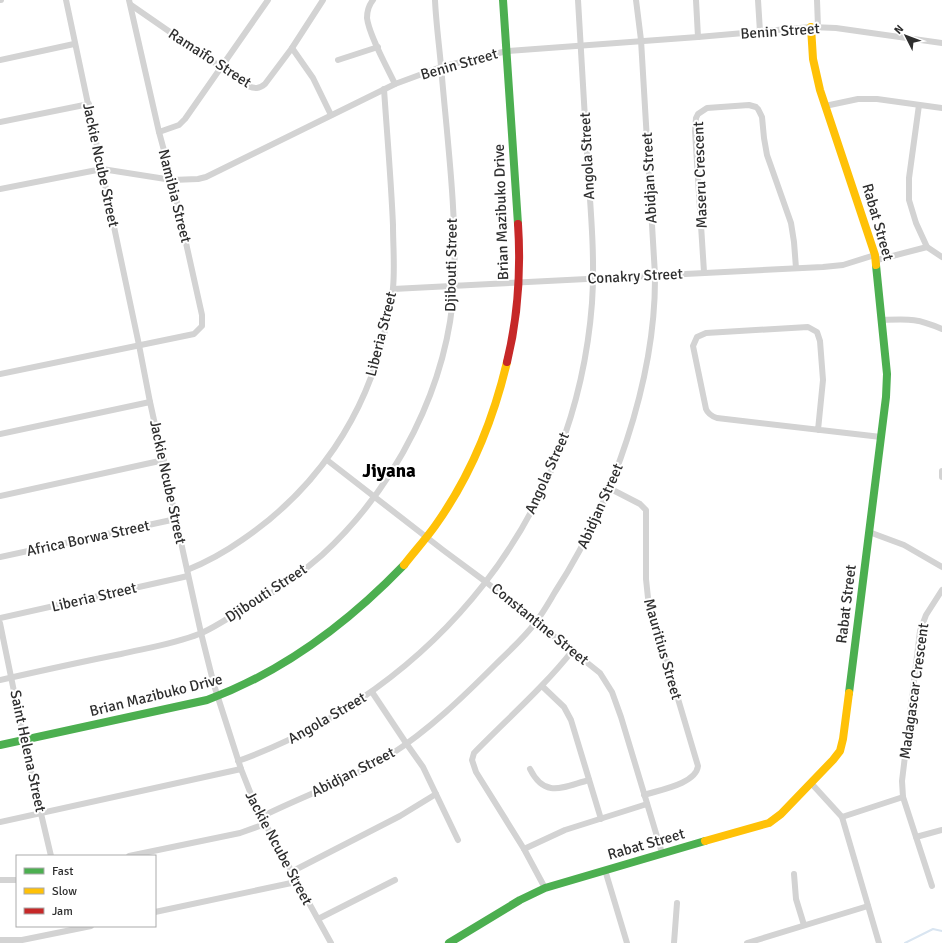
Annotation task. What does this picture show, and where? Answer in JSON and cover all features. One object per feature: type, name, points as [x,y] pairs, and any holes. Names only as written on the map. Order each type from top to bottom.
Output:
[{"type":"street","name":"Jackie Ncube Street","points":[[66,0],[74,44],[89,104],[150,402],[164,460],[187,573],[217,696],[251,798],[296,882],[332,943]]},
{"type":"street","points":[[159,132],[179,125],[185,119],[268,0]]},
{"type":"street","name":"Ramaifo Street","points":[[130,3],[248,86],[259,88],[265,84],[292,48],[323,0]]},
{"type":"street","points":[[372,0],[368,8],[367,16],[369,28],[395,84]]},
{"type":"street","name":"Djibouti Street","points":[[0,680],[156,646],[201,633],[273,592],[307,568],[343,534],[374,497],[396,466],[409,443],[429,398],[447,336],[454,286],[452,212],[435,0]]},
{"type":"street","name":"Brian Mazibuko Drive","points":[[0,745],[188,704],[217,696],[270,672],[308,648],[359,610],[390,581],[427,538],[440,520],[459,489],[477,453],[493,411],[509,354],[516,313],[519,241],[504,0]]},
{"type":"street","name":"Angola Street","points":[[238,761],[271,749],[316,727],[372,692],[403,668],[430,644],[450,624],[486,582],[502,560],[528,518],[546,484],[559,452],[581,382],[589,333],[592,301],[592,233],[578,0]]},
{"type":"street","name":"Abidjan Street","points":[[261,817],[378,761],[406,743],[464,697],[536,622],[579,554],[593,526],[609,488],[631,426],[644,374],[652,319],[655,275],[640,40],[636,0]]},
{"type":"street","points":[[696,0],[698,37]]},
{"type":"street","points":[[758,0],[760,32]]},
{"type":"street","points":[[815,27],[817,0]]},
{"type":"street","name":"Namibia Street","points":[[130,3],[202,314],[202,326],[194,334],[139,345]]},
{"type":"street","name":"Benin Street","points":[[0,190],[102,170],[172,180],[198,179],[206,177],[395,84],[441,67],[507,51],[815,27],[942,43]]},
{"type":"street","name":"Rabat Street","points":[[450,943],[520,900],[545,888],[769,823],[781,814],[840,751],[887,385],[876,258],[816,76],[813,59],[815,27]]},
{"type":"street","points":[[0,60],[74,44]]},
{"type":"street","points":[[338,60],[378,47]]},
{"type":"street","points":[[292,48],[313,78],[331,115]]},
{"type":"street","name":"Liberia Street","points":[[0,618],[187,573],[221,553],[267,522],[297,494],[327,460],[351,422],[369,384],[382,342],[393,289],[392,209],[384,89]]},
{"type":"street","points":[[825,106],[858,99],[877,99],[942,108]]},
{"type":"street","points":[[0,122],[89,104]]},
{"type":"street","name":"Maseru Crescent","points":[[704,272],[695,131],[696,118],[700,112],[707,108],[749,105],[756,107],[761,113],[767,155],[793,234],[796,268]]},
{"type":"street","points":[[919,105],[908,192],[916,223],[927,248],[942,257]]},
{"type":"street","name":"Conakry Street","points":[[393,289],[843,265],[927,248]]},
{"type":"street","points":[[882,320],[915,319],[942,329]]},
{"type":"street","points":[[818,430],[823,380],[820,341],[815,330],[808,327],[746,330],[706,333],[697,337],[693,346],[704,400],[709,415],[717,418],[818,430],[881,437]]},
{"type":"street","points":[[0,374],[139,345]]},
{"type":"street","points":[[0,434],[150,402]]},
{"type":"street","points":[[0,496],[164,460]]},
{"type":"street","name":"Constantine Street","points":[[327,460],[486,582],[600,673],[612,692],[662,853]]},
{"type":"street","points":[[942,471],[942,477]]},
{"type":"street","name":"Mauritius Street","points":[[609,488],[640,504],[646,510],[646,579],[648,598],[698,766],[696,772],[690,779],[644,795]]},
{"type":"street","name":"Africa Borwa Street","points":[[0,557],[176,520]]},
{"type":"street","points":[[869,532],[904,545],[942,568]]},
{"type":"street","name":"Madagascar Crescent","points":[[932,886],[903,798],[903,772],[920,631],[926,615],[942,590]]},
{"type":"street","name":"Saint Helena Street","points":[[0,623],[24,740],[51,855]]},
{"type":"street","points":[[545,888],[524,849],[476,772],[472,760],[477,750],[542,686],[573,650]]},
{"type":"street","points":[[542,686],[568,713],[574,728],[600,819]]},
{"type":"street","points":[[372,692],[423,767],[458,840]]},
{"type":"street","points":[[0,822],[241,769]]},
{"type":"street","points":[[530,769],[541,785],[550,789],[589,780]]},
{"type":"street","points":[[811,783],[842,817],[879,943]]},
{"type":"street","points":[[291,872],[400,816],[436,794]]},
{"type":"street","points":[[842,817],[903,798]]},
{"type":"street","points":[[524,849],[554,834],[647,804]]},
{"type":"street","points":[[135,855],[240,833],[265,824]]},
{"type":"street","points":[[916,837],[942,830]]},
{"type":"street","points":[[605,870],[628,943],[620,943]]},
{"type":"street","points":[[794,874],[796,899],[804,925]]},
{"type":"street","points":[[0,880],[16,880]]},
{"type":"street","points":[[318,919],[395,880]]},
{"type":"street","points":[[156,912],[296,882]]},
{"type":"street","points":[[674,943],[677,903]]},
{"type":"street","points":[[747,943],[868,906]]},
{"type":"street","points":[[0,940],[22,940],[68,928],[80,927]]},
{"type":"waterway","points":[[905,943],[933,929],[942,931]]},
{"type":"traffic: fast","points":[[503,0],[518,224]]},
{"type":"traffic: fast","points":[[849,693],[886,397],[887,374],[876,265]]},
{"type":"traffic: fast","points":[[0,745],[207,700],[235,689],[262,675],[313,644],[360,607],[404,565]]},
{"type":"traffic: fast","points":[[449,943],[520,900],[545,888],[705,841]]},
{"type":"traffic: slow","points":[[811,27],[813,59],[820,90],[875,255],[876,265]]},
{"type":"traffic: slow","points":[[404,565],[435,526],[459,488],[479,448],[495,406],[507,362]]},
{"type":"traffic: slow","points":[[705,841],[769,823],[781,814],[840,751],[849,693]]},
{"type":"traffic: jam","points":[[507,362],[514,328],[518,293],[518,224]]},
{"type":"district","name":"Jiyana","points":[[389,471]]}]
